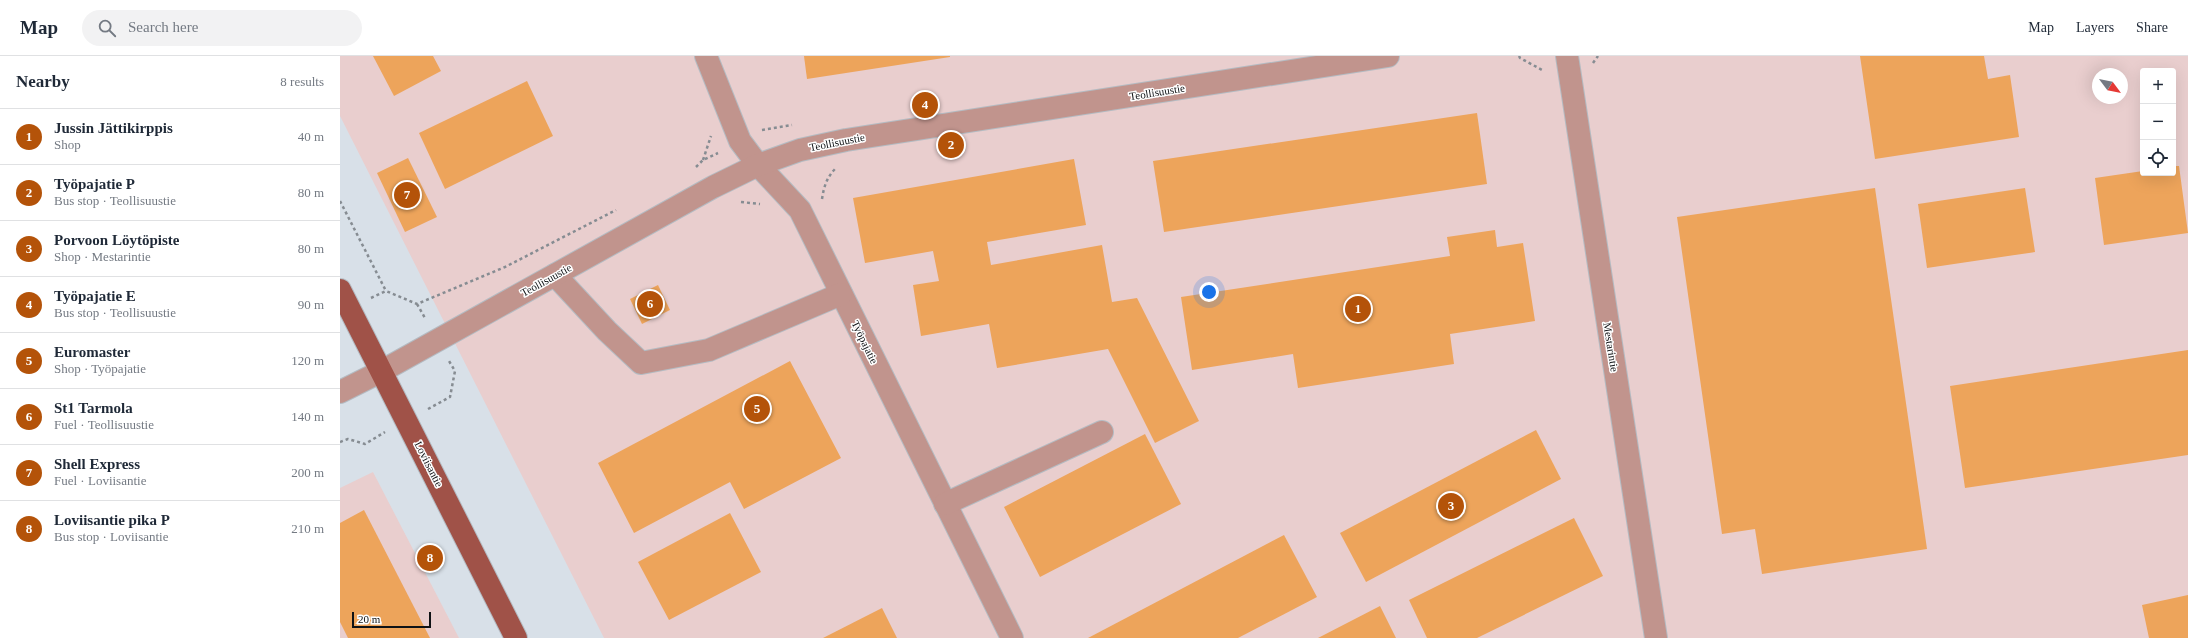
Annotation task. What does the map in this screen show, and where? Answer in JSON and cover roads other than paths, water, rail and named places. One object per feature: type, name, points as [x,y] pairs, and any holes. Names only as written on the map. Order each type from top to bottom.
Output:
[{"type":"main road","name":"Loviisantie","points":[[340,290],[516,638]]},
{"type":"street","name":"Työpajatie","points":[[706,56],[740,142],[758,165],[800,210],[1012,638]]},
{"type":"street","name":"Teollisuustie","points":[[340,392],[382,371],[713,187],[758,165],[800,150],[846,140],[1388,56]]},
{"type":"street","name":"Mestarintie","points":[[1567,56],[1656,638]]},
{"type":"street","points":[[555,275],[607,331],[641,363],[709,350],[841,294]]},
{"type":"street","points":[[945,504],[1102,432]]},
{"type":"place","name":"Työpajatie E","points":[[925,105]]},
{"type":"place","name":"Työpajatie P","points":[[951,145]]},
{"type":"place","name":"Shell Express","points":[[407,195]]},
{"type":"place","name":"St1 Tarmola","points":[[650,304]]},
{"type":"place","name":"Jussin Jättikirppis","points":[[1358,309]]},
{"type":"place","name":"Euromaster","points":[[757,409]]},
{"type":"place","name":"Porvoon Löytöpiste","points":[[1451,506]]},
{"type":"place","name":"Loviisantie pika P","points":[[430,558]]}]
